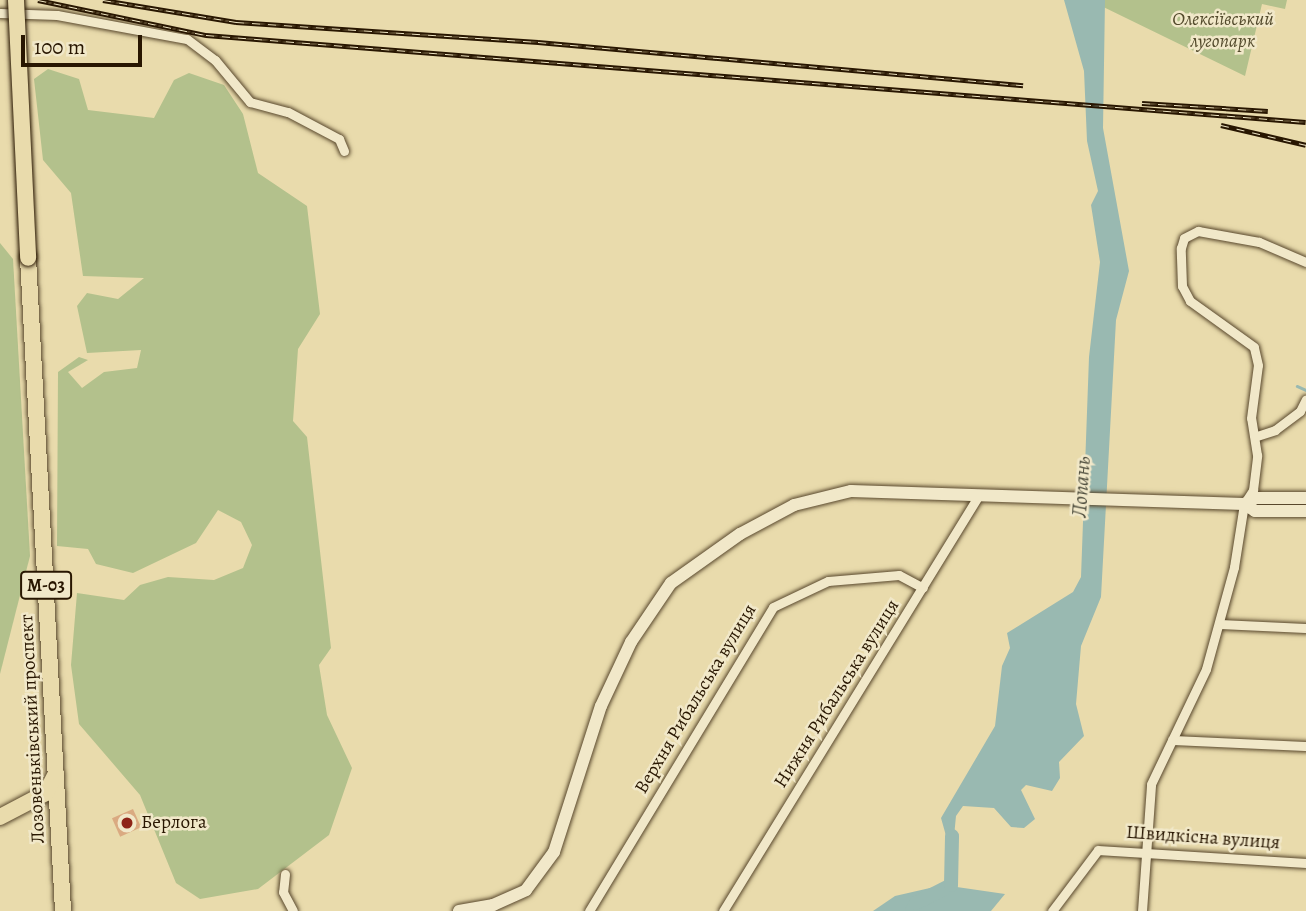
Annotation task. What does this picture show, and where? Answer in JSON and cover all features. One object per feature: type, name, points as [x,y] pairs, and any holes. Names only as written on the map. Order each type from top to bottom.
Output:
[{"type":"highway","name":"Лозовеньківський проспект","points":[[16,0],[63,911]]},
{"type":"highway","points":[[0,817],[46,793],[57,771]]},
{"type":"street","points":[[0,13],[57,15],[187,39],[215,60],[250,102],[288,112],[339,139],[344,151]]},
{"type":"street","points":[[1142,911],[1144,851],[1151,784],[1206,669],[1219,624],[1244,504],[1253,490],[1257,436],[1251,418],[1258,365],[1254,347],[1190,301],[1182,286],[1181,248],[1184,239],[1198,231],[1259,242],[1306,262]]},
{"type":"street","points":[[1257,436],[1283,424],[1306,398]]},
{"type":"street","points":[[459,911],[494,905],[526,890],[554,852],[601,706],[631,642],[671,583],[740,534],[794,505],[852,491],[1244,504],[1256,498],[1306,498]]},
{"type":"street","name":"Нижня Рибальська вулиця","points":[[723,911],[978,495]]},
{"type":"street","points":[[1244,504],[1255,511],[1306,511]]},
{"type":"street","name":"Верхня Рибальська вулиця","points":[[589,911],[773,607],[828,581],[899,575],[923,588]]},
{"type":"street","points":[[1219,624],[1306,628]]},
{"type":"street","points":[[1172,740],[1306,746]]},
{"type":"street","name":"Швидкісна вулиця","points":[[1052,911],[1098,850],[1306,863]]},
{"type":"street","points":[[285,874],[283,892],[293,911]]},
{"type":"green space","name":"Олексіївський лугопарк","points":[[1089,0],[1287,0],[1285,9],[1262,4],[1245,76]]},
{"type":"green space","points":[[48,69],[79,79],[88,110],[154,118],[174,80],[189,73],[224,85],[243,114],[258,173],[307,206],[320,314],[298,349],[293,421],[307,437],[331,648],[319,665],[327,715],[352,768],[329,835],[258,889],[200,899],[176,883],[140,795],[79,724],[71,665],[77,593],[124,600],[140,585],[168,577],[214,580],[243,568],[252,545],[241,522],[218,510],[196,543],[133,573],[96,564],[88,549],[57,546],[58,372],[79,357],[88,360],[68,372],[82,388],[104,372],[137,368],[141,350],[87,353],[77,306],[87,293],[118,299],[144,278],[83,276],[71,193],[43,160],[34,79]]},
{"type":"green space","points":[[0,243],[13,259],[30,556],[0,674]]},
{"type":"water","points":[[1064,0],[1105,0],[1103,128],[1129,271],[1116,320],[1101,597],[1081,646],[1076,704],[1084,736],[1059,762],[1060,778],[1052,791],[1026,785],[1021,790],[1035,819],[1024,828],[1011,827],[994,808],[963,806],[956,816],[952,857],[941,818],[995,726],[1002,666],[1010,648],[1007,633],[1073,592],[1081,577],[1089,357],[1100,262],[1091,205],[1098,191],[1087,141],[1084,71]]},
{"type":"water","points":[[943,885],[1005,894],[991,911],[873,911],[895,896]]},
{"type":"building","name":"Берлога","points":[[133,809],[141,827],[120,837],[112,818]]},
{"type":"waterway","points":[[1297,386],[1306,390]]},
{"type":"waterway","name":"Лопань","points":[[912,911],[916,903],[951,885],[952,836]]},
{"type":"railway","points":[[38,0],[206,35],[1306,122]]},
{"type":"railway","points":[[103,0],[236,22],[538,42],[1023,85]]},
{"type":"railway","points":[[1142,103],[1268,111]]},
{"type":"railway","points":[[1221,125],[1306,145]]},
{"type":"place","name":"Берлога","points":[[127,823]]}]
